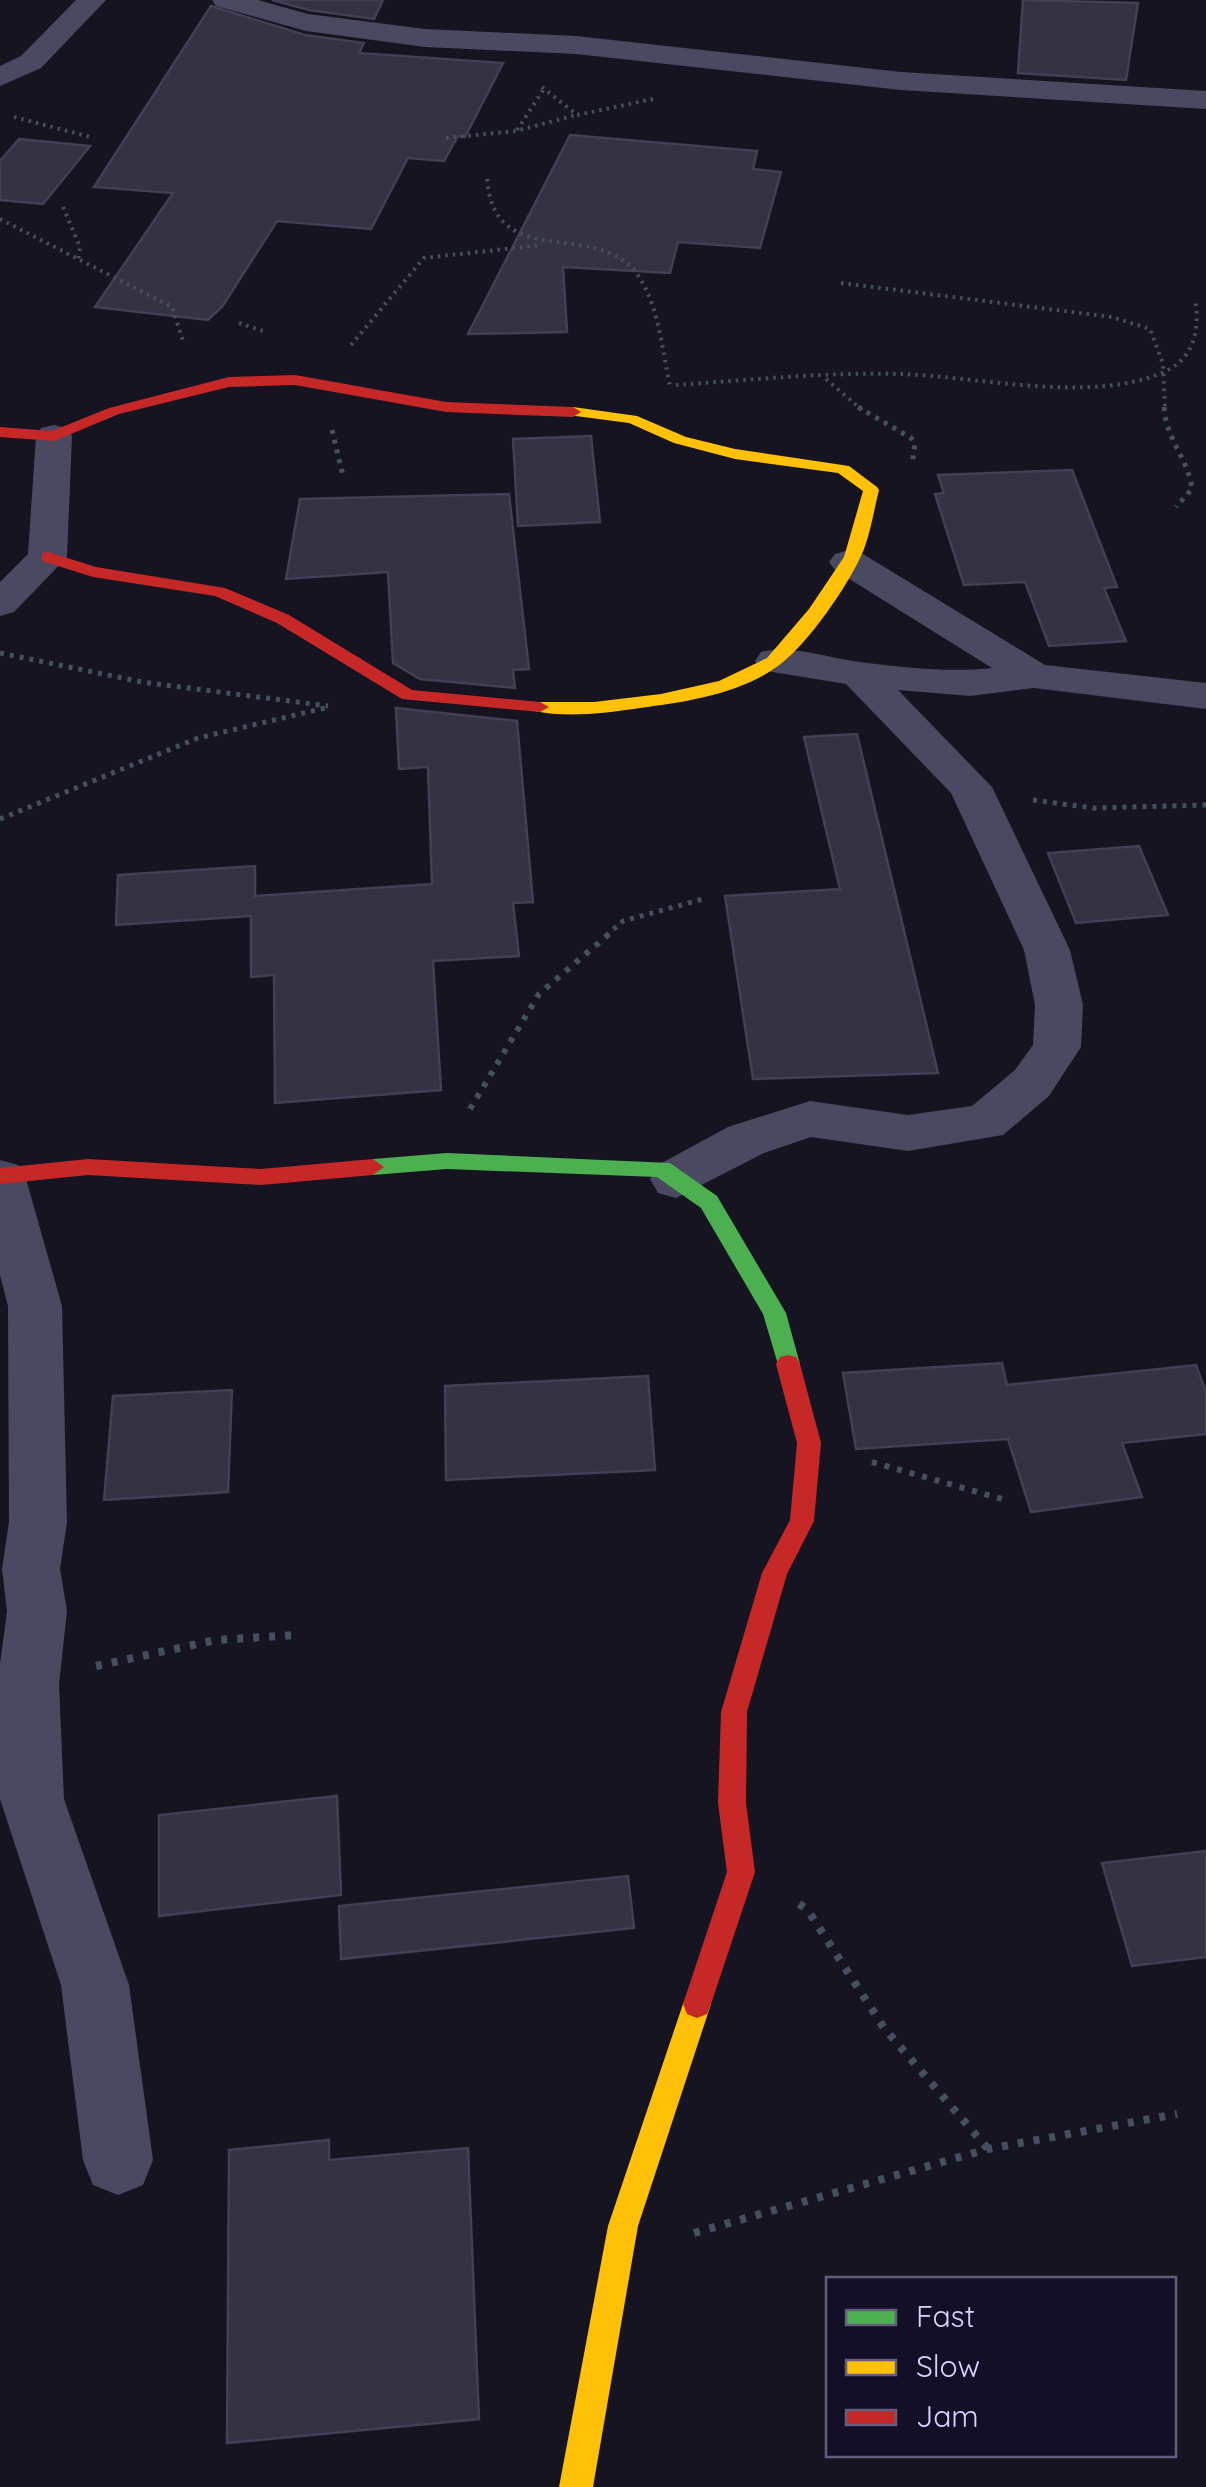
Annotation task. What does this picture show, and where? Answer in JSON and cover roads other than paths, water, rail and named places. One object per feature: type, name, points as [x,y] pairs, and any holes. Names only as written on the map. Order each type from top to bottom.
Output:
[{"type":"street","points":[[0,76],[30,62],[92,0]]},
{"type":"street","points":[[226,0],[290,19],[425,38],[576,45],[901,81],[1206,100]]},
{"type":"street","points":[[0,432],[54,436],[180,391],[228,382],[295,380],[446,407],[604,413],[735,454],[842,469],[871,490],[849,562],[775,661],[748,676],[719,685],[642,702],[572,710],[408,695],[283,619],[219,592],[94,572],[48,557]]},
{"type":"street","points":[[48,557],[46,532],[56,462],[54,436]]},
{"type":"street","points":[[0,604],[48,557]]},
{"type":"street","points":[[849,562],[1034,676]]},
{"type":"street","points":[[775,661],[859,674],[970,683],[1034,676],[1206,696]]},
{"type":"street","points":[[676,1179],[746,1140],[810,1119],[908,1133],[984,1122],[1032,1083],[1057,1047],[1055,987],[1047,950],[970,787],[859,674]]},
{"type":"street","points":[[118,2160],[94,1985],[32,1799],[28,1684],[37,1611],[31,1569],[38,1522],[34,1306],[0,1177],[88,1167],[261,1177],[447,1161],[662,1169],[710,1202],[774,1313],[808,1443],[802,1521],[776,1573],[734,1712],[732,1802],[741,1872],[623,2226],[576,2487]]}]
